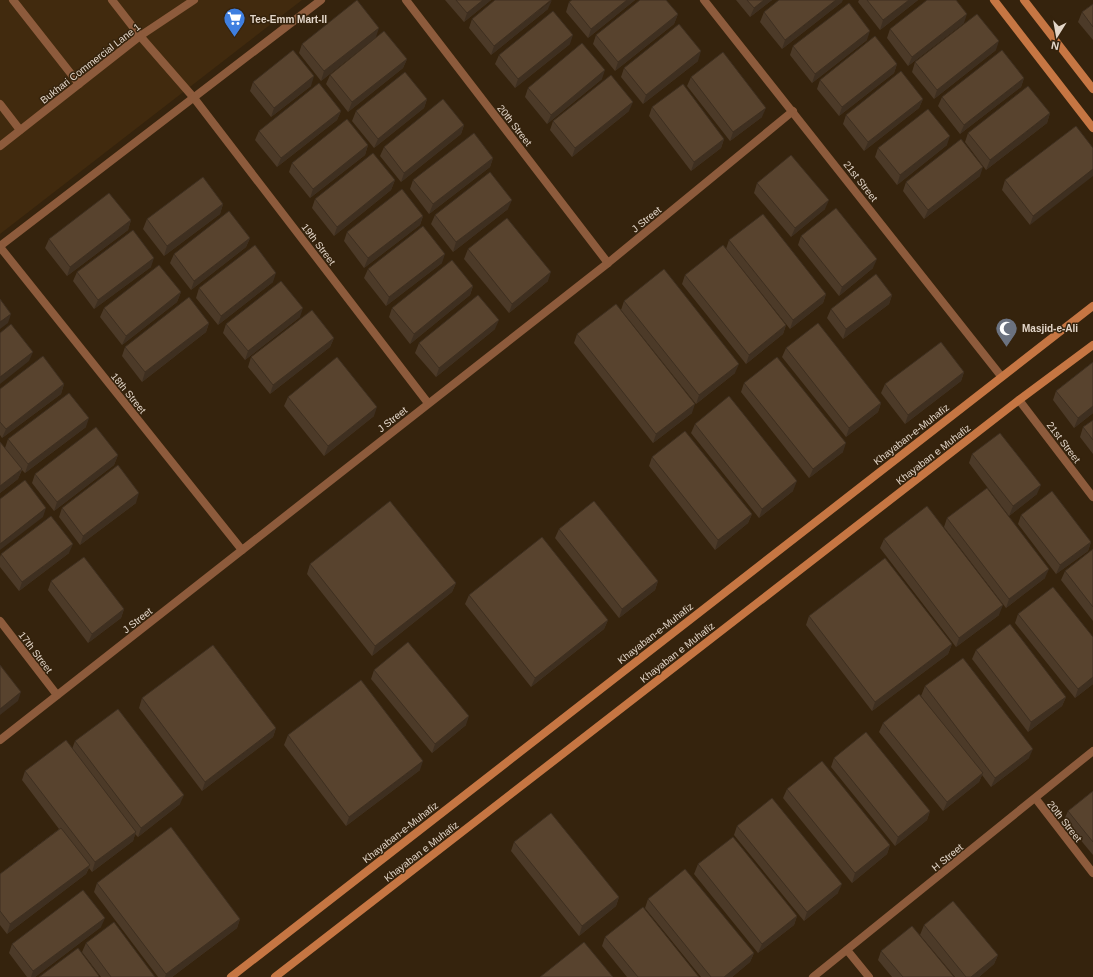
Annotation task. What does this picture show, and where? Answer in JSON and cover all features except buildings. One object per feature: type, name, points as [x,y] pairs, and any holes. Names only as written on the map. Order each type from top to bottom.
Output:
[{"type":"street","points":[[13,0],[79,84]]},
{"type":"street","name":"19th Street","points":[[112,0],[140,36],[194,98],[428,403]]},
{"type":"street","name":"Bukhari Commercial Lane 1","points":[[0,146],[140,36],[194,0]]},
{"type":"street","points":[[0,247],[321,0]]},
{"type":"street","name":"20th Street","points":[[406,0],[608,263]]},
{"type":"street","name":"21st Street","points":[[704,0],[1001,376]]},
{"type":"street","points":[[994,0],[1093,128]]},
{"type":"street","points":[[1024,0],[1093,89]]},
{"type":"street","points":[[0,104],[20,130]]},
{"type":"street","name":"J Street","points":[[0,740],[608,263],[793,111]]},
{"type":"street","name":"18th Street","points":[[0,247],[242,550]]},
{"type":"street","name":"Khayaban-e-Muhafiz","points":[[230,977],[1001,376],[1093,306]]},
{"type":"street","name":"Khayaban e Muhafiz","points":[[274,977],[1019,400],[1093,345]]},
{"type":"street","name":"21st Street","points":[[1019,400],[1093,497]]},
{"type":"street","name":"17th Street","points":[[0,621],[57,695]]},
{"type":"street","name":"H Street","points":[[813,977],[1036,799],[1093,751]]},
{"type":"street","name":"20th Street","points":[[1036,799],[1093,873]]},
{"type":"street","points":[[847,950],[869,977]]},
{"type":"shaded area","points":[[0,0],[302,0],[0,234]]},
{"type":"place","name":"Tee-Emm Mart-II","points":[[235,38]]},
{"type":"place","name":"Masjid-e-Ali","points":[[1007,348]]}]
